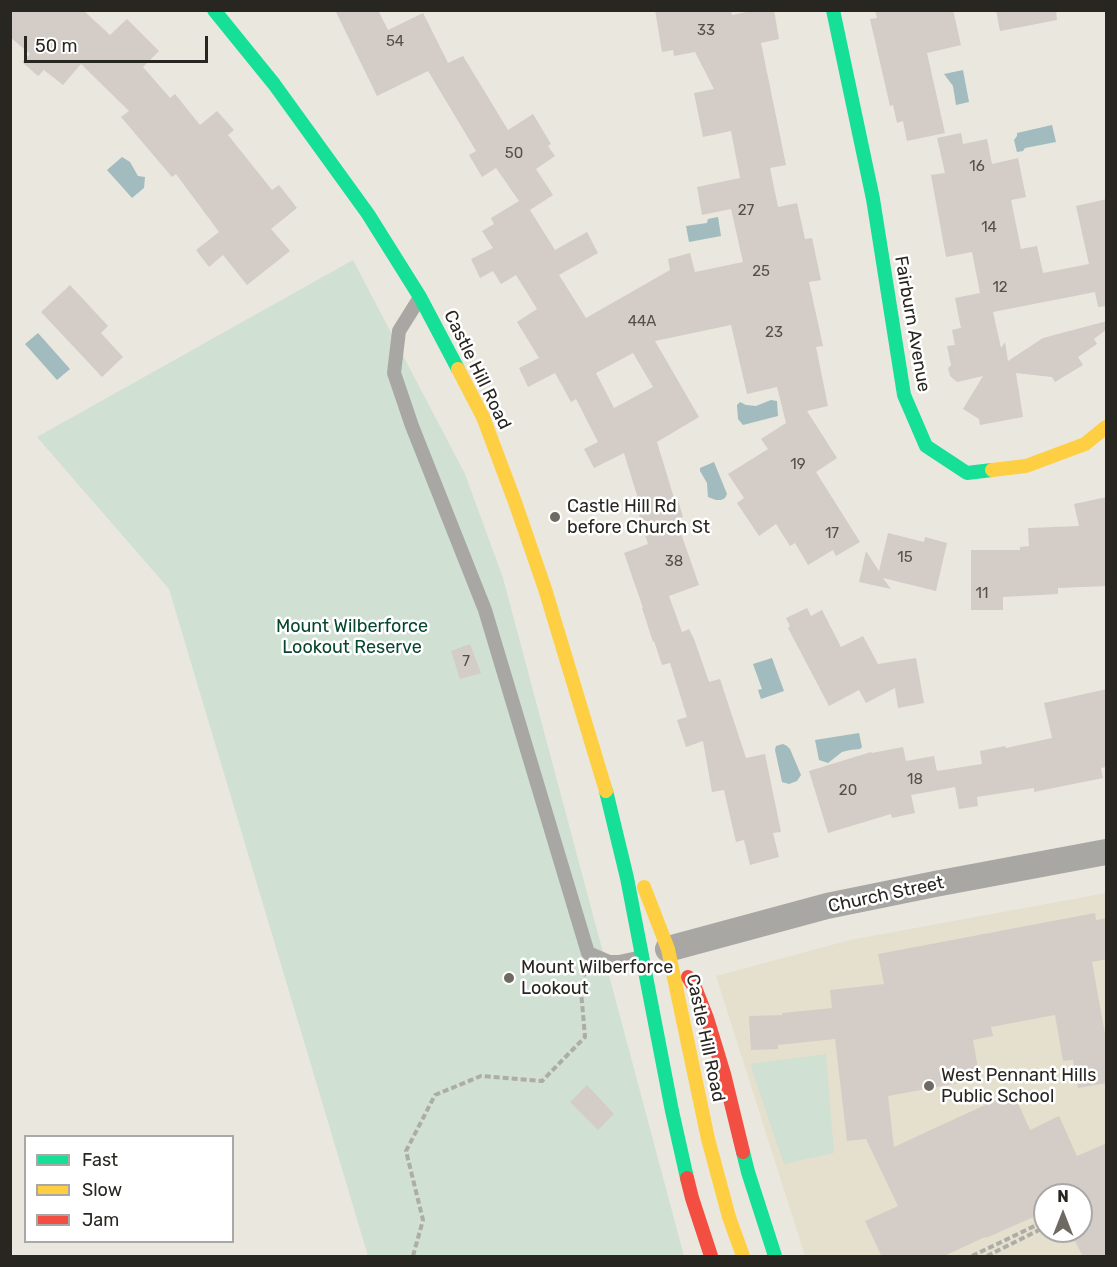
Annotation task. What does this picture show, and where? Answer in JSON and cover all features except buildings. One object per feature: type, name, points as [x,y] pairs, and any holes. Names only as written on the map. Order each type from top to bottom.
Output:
[{"type":"main road","name":"Castle Hill Road","points":[[214,10],[274,84],[368,214],[420,297],[483,417],[545,589],[655,953],[729,1217],[743,1257]]},
{"type":"main road","name":"Fairburn Avenue","points":[[833,10],[873,199],[904,395],[926,446],[967,473],[1026,466],[1085,444],[1107,427]]},
{"type":"main road","name":"Castle Hill Road","points":[[608,796],[627,878],[655,953],[674,1122],[692,1198],[711,1257]]},
{"type":"main road","points":[[655,953],[696,990],[724,1074],[748,1172],[775,1257]]},
{"type":"street","name":"Church Street","points":[[655,953],[827,906],[1107,852]]},
{"type":"lane","points":[[420,297],[399,331],[394,373],[412,426],[485,610],[588,953],[609,962],[619,962],[655,953]]},
{"type":"path","points":[[413,1257],[423,1220],[406,1151],[435,1095],[481,1076],[542,1081],[585,1037],[580,991],[588,953]]},
{"type":"path","points":[[972,1257],[1033,1227]]},
{"type":"path","points":[[987,1257],[1033,1233]]},
{"type":"shaded area","name":"West Pennant Hills Public School","points":[[1106,893],[1106,1256],[805,1256],[716,976],[850,940]]},
{"type":"green space","name":"Mount Wilberforce Lookout Reserve","points":[[353,260],[465,474],[503,578],[684,1256],[368,1256],[169,589],[37,437]]},
{"type":"green space","points":[[826,1054],[834,1153],[784,1164],[750,1064]]},
{"type":"water","points":[[963,70],[969,102],[956,105],[953,86],[944,74]]},
{"type":"water","points":[[1052,125],[1056,142],[1025,148],[1017,152],[1014,140],[1017,133]]},
{"type":"water","points":[[122,157],[130,162],[138,176],[145,177],[144,188],[132,198],[107,170]]},
{"type":"water","points":[[718,217],[721,236],[689,242],[686,226],[707,223],[708,219]]},
{"type":"water","points":[[38,333],[70,369],[57,380],[25,344]]},
{"type":"water","points":[[771,400],[777,401],[778,416],[743,425],[738,419],[737,405],[740,402],[756,406]]},
{"type":"water","points":[[714,462],[727,494],[721,500],[708,497],[707,483],[700,471],[700,468]]},
{"type":"water","points":[[772,658],[784,691],[761,699],[758,690],[762,689],[753,664]]},
{"type":"water","points":[[859,733],[862,747],[860,749],[842,752],[828,763],[819,760],[815,740]]},
{"type":"water","points":[[783,744],[790,749],[801,775],[797,781],[789,784],[782,782],[775,750],[776,746]]},
{"type":"traffic: fast","points":[[214,10],[274,84],[368,214],[420,297],[458,369]]},
{"type":"traffic: fast","points":[[833,10],[873,199],[904,395],[926,446],[967,473],[992,470]]},
{"type":"traffic: fast","points":[[606,791],[627,878],[687,1178]]},
{"type":"traffic: fast","points":[[743,1152],[775,1256]]},
{"type":"traffic: slow","points":[[458,369],[483,417],[515,502],[545,589],[606,791]]},
{"type":"traffic: slow","points":[[992,470],[1026,466],[1085,444],[1106,427]]},
{"type":"traffic: slow","points":[[644,887],[668,949],[708,1139],[729,1217],[743,1256]]},
{"type":"traffic: jam","points":[[688,977],[707,1018],[724,1074],[743,1152]]},
{"type":"traffic: jam","points":[[687,1178],[711,1256]]},
{"type":"place","name":"Castle Hill Rd before Church St","points":[[555,517]]},
{"type":"place","name":"Mount Wilberforce Lookout","points":[[509,978]]},
{"type":"place","name":"West Pennant Hills Public School","points":[[929,1086]]}]
